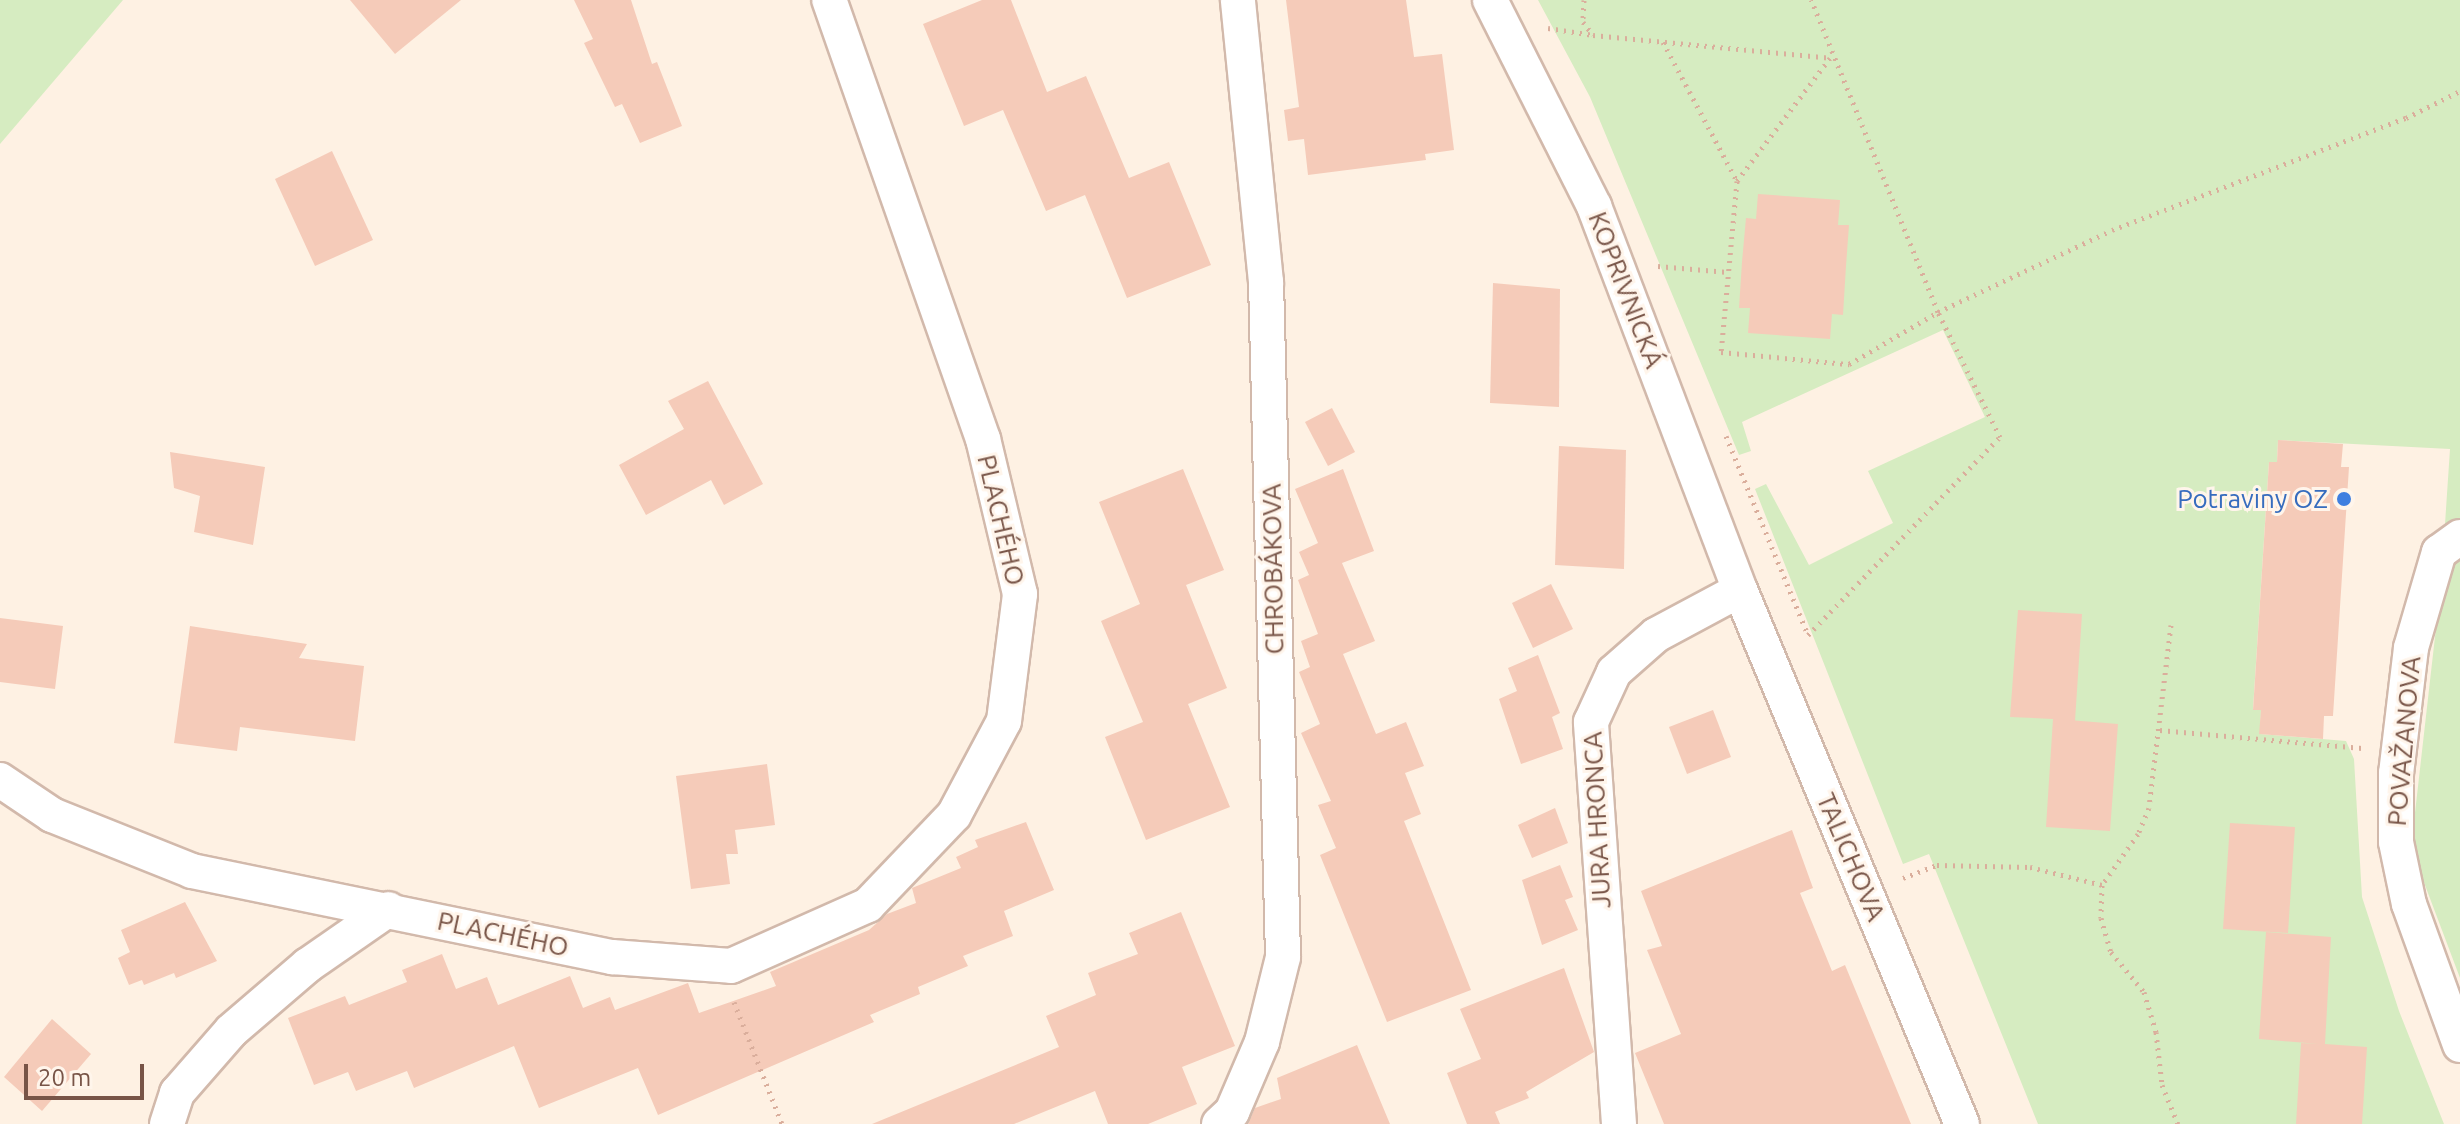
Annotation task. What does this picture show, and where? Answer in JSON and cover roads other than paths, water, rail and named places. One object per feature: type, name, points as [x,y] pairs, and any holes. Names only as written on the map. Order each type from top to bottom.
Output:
[{"type":"street","name":"PLACHÉHO","points":[[0,780],[52,815],[192,871],[612,957],[731,966],[868,905],[954,815],[1004,721],[1020,594],[986,455],[829,0]]},
{"type":"street","name":"CHROBÁKOVA","points":[[1219,1124],[1232,1112],[1262,1042],[1283,957],[1266,282],[1238,0]]},
{"type":"street","name":"KOPRIVNICKÁ","points":[[1490,0],[1594,206],[1740,590]]},
{"type":"street","name":"POVAŽANOVA","points":[[2460,537],[2439,552],[2411,648],[2396,773],[2396,842],[2409,904],[2460,1045]]},
{"type":"street","name":"JURA HRONCA","points":[[1619,1124],[1591,722],[1614,672],[1656,635],[1740,590]]},
{"type":"street","name":"TALICHOVA","points":[[1740,590],[1962,1124]]},
{"type":"street","points":[[167,1124],[177,1093],[231,1031],[308,965],[389,909]]},
{"type":"place","name":"Potraviny OZ","points":[[2344,499]]}]
